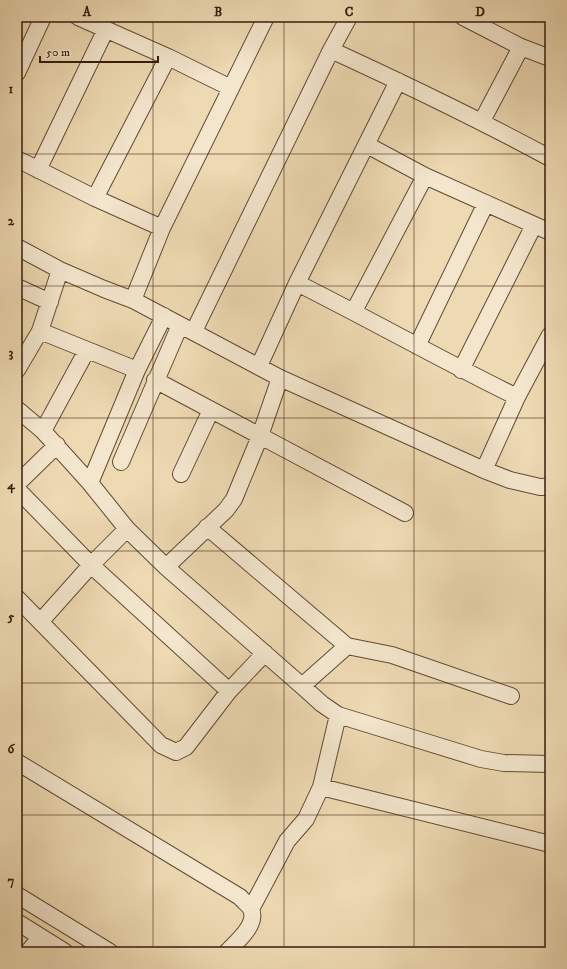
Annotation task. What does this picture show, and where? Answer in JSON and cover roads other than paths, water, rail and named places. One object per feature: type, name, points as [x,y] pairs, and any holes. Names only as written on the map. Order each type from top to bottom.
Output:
[{"type":"street","points":[[17,73],[43,17]]},
{"type":"street","points":[[78,17],[168,57],[231,88]]},
{"type":"street","points":[[133,300],[162,228],[266,17]]},
{"type":"street","points":[[121,462],[155,380],[187,328],[349,17]]},
{"type":"street","points":[[464,17],[521,47],[550,58]]},
{"type":"street","points":[[38,170],[106,29]]},
{"type":"street","points":[[482,122],[521,47]]},
{"type":"street","points":[[331,50],[482,122],[550,158]]},
{"type":"street","points":[[95,198],[168,57]]},
{"type":"street","points":[[259,366],[297,283],[398,81]]},
{"type":"street","points":[[367,145],[425,176],[550,232]]},
{"type":"street","points":[[17,159],[95,198],[162,228]]},
{"type":"street","points":[[354,311],[425,176]]},
{"type":"street","points":[[417,346],[486,204]]},
{"type":"street","points":[[461,370],[534,224]]},
{"type":"street","points":[[17,247],[60,270],[133,300],[280,378],[484,470],[510,480],[540,487],[550,485]]},
{"type":"street","points":[[17,370],[40,331],[60,270]]},
{"type":"street","points":[[297,283],[354,311],[461,370],[517,397]]},
{"type":"street","points":[[17,287],[50,302]]},
{"type":"street","points":[[90,483],[137,370],[164,316]]},
{"type":"street","points":[[40,331],[137,370]]},
{"type":"street","points":[[484,470],[517,397],[550,335]]},
{"type":"street","points":[[43,431],[87,350]]},
{"type":"street","points":[[166,566],[226,510],[234,499],[260,436],[280,378]]},
{"type":"street","points":[[155,380],[405,514]]},
{"type":"street","points":[[17,409],[43,431],[90,483],[127,529],[166,566],[322,704],[338,715],[481,759],[504,763],[550,764]]},
{"type":"street","points":[[181,474],[211,410]]},
{"type":"street","points":[[17,484],[56,446]]},
{"type":"street","points":[[17,489],[91,566],[228,691]]},
{"type":"street","points":[[207,528],[347,646],[392,655],[511,696]]},
{"type":"street","points":[[40,621],[127,529]]},
{"type":"street","points":[[17,598],[161,745],[168,750],[176,752],[186,747],[228,691],[265,653]]},
{"type":"street","points":[[306,689],[347,646]]},
{"type":"street","points":[[251,909],[286,841],[306,819],[321,787],[338,715]]},
{"type":"street","points":[[17,762],[240,897],[251,909],[253,919],[248,928],[227,952]]},
{"type":"street","points":[[321,787],[550,844]]},
{"type":"street","points":[[17,895],[110,952]]},
{"type":"street","points":[[17,922],[65,952]]},
{"type":"street","points":[[28,952],[41,938]]}]
